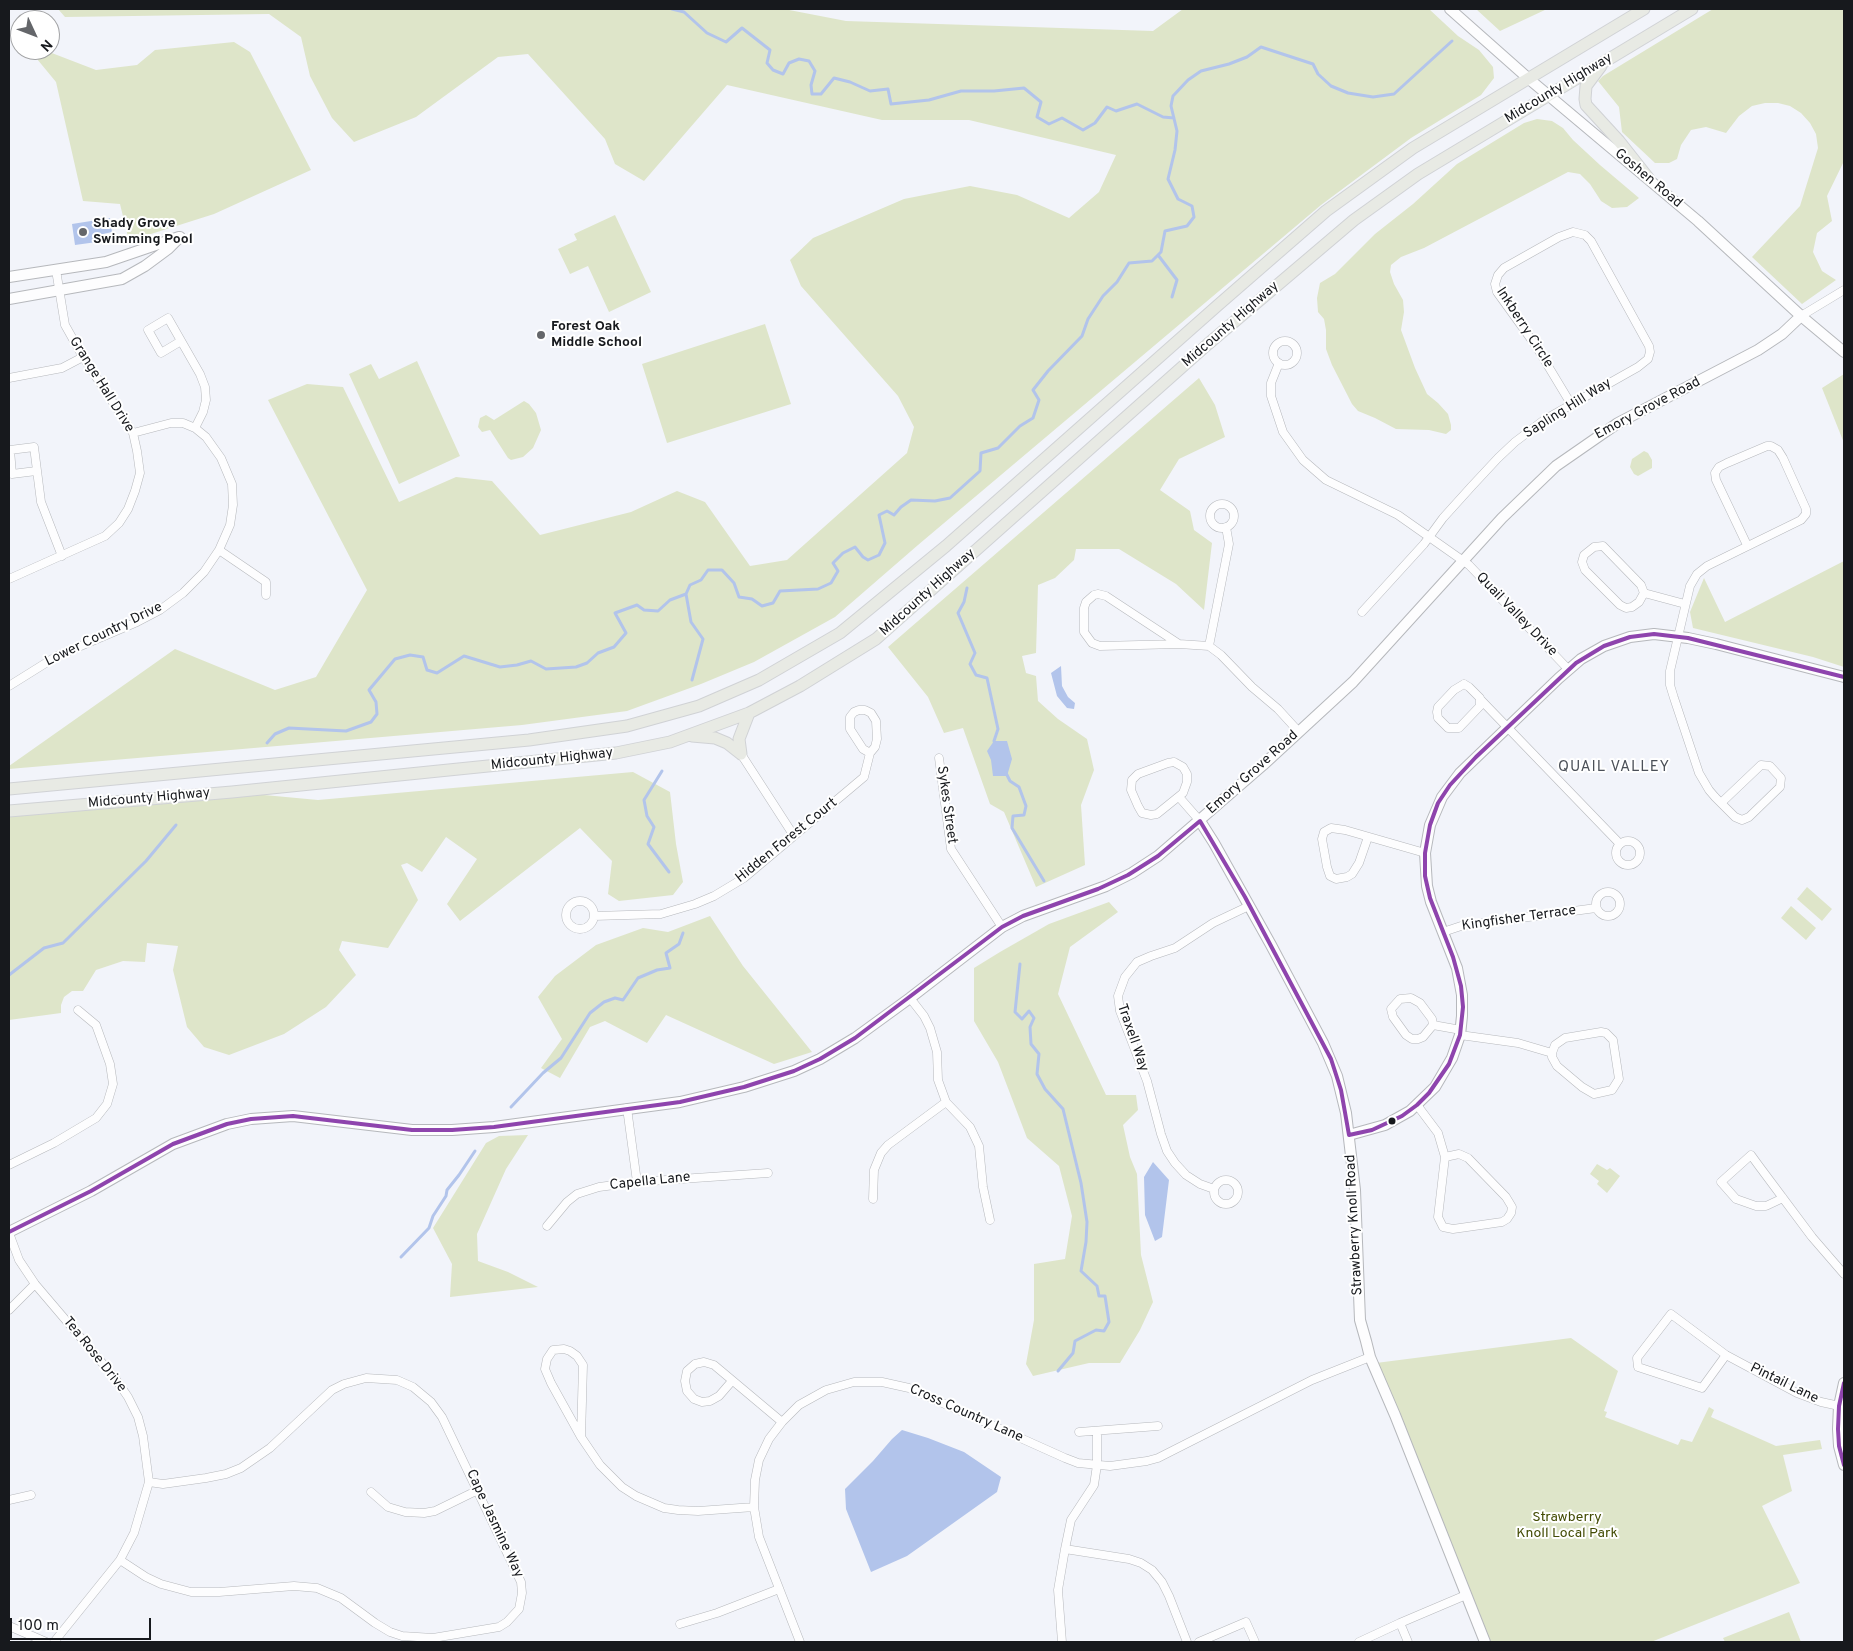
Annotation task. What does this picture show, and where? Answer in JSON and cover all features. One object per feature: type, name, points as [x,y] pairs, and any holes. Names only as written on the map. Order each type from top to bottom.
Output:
[{"type":"main road","name":"Midcounty Highway","points":[[9,790],[530,740],[628,726],[699,706],[759,680],[840,633],[946,546],[1326,211],[1413,148],[1644,9]]},
{"type":"main road","name":"Midcounty Highway","points":[[9,811],[241,791],[616,753],[670,742],[749,713],[800,686],[876,639],[1208,344],[1354,220],[1418,174],[1692,9]]},
{"type":"main road","points":[[1604,62],[1586,86],[1584,99],[1586,105],[1619,141],[1649,179]]},
{"type":"main road","points":[[740,754],[739,739],[749,713]]},
{"type":"main road","points":[[688,736],[715,738],[727,743],[740,754]]},
{"type":"street","name":"Goshen Road","points":[[1450,9],[1528,79],[1698,221],[1844,352]]},
{"type":"street","name":"Inkberry Circle","points":[[1571,404],[1536,346],[1497,292],[1496,279],[1504,268],[1568,233],[1576,232],[1586,236],[1592,241],[1647,342],[1650,354]]},
{"type":"street","points":[[9,277],[106,262],[180,237],[168,249],[145,266],[122,279],[9,299]]},
{"type":"street","name":"Grange Hall Drive","points":[[9,579],[105,536],[119,523],[128,509],[140,473],[133,433],[83,357],[65,325],[56,270]]},
{"type":"street","name":"Emory Grove Road","points":[[9,1232],[91,1192],[173,1144],[227,1124],[251,1119],[293,1116],[412,1130],[494,1127],[680,1102],[744,1087],[794,1071],[820,1059],[855,1038],[1002,927],[1024,916],[1098,889],[1128,875],[1158,856],[1299,732],[1376,658],[1521,498],[1567,457],[1623,420],[1758,350],[1776,338],[1802,316],[1844,290]]},
{"type":"street","points":[[133,433],[171,423],[183,423],[195,428],[203,412],[206,400],[205,387],[200,374],[168,318],[148,330],[161,353],[181,341]]},
{"type":"street","name":"Sapling Hill Way","points":[[1430,537],[1447,514],[1498,458],[1528,432],[1571,404],[1643,364],[1650,354]]},
{"type":"street","points":[[9,378],[62,368],[83,357]]},
{"type":"street","name":"Quail Valley Drive","points":[[1280,363],[1271,383],[1270,396],[1283,432],[1303,460],[1326,480],[1382,506],[1430,537],[1472,568],[1568,670]]},
{"type":"street","name":"Lower Country Drive","points":[[9,686],[56,656],[137,622],[160,610],[183,593],[204,572],[218,550],[230,525],[233,505],[232,484],[221,458],[206,437],[195,428]]},
{"type":"street","points":[[1721,803],[1761,765],[1770,766],[1781,778],[1780,787],[1746,819],[1738,820],[1721,803],[1709,790],[1701,777],[1672,690],[1670,671],[1692,581],[1701,570],[1747,545],[1801,520],[1806,514],[1806,509],[1783,458],[1779,451],[1771,446],[1766,446],[1727,463],[1719,467],[1715,473],[1716,480],[1747,545]]},
{"type":"street","points":[[36,471],[12,474],[10,450],[34,447],[41,502],[62,556]]},
{"type":"street","points":[[1209,646],[1229,544],[1226,528]]},
{"type":"street","points":[[1362,612],[1430,537]]},
{"type":"street","points":[[1594,547],[1604,547],[1641,585],[1644,593],[1636,605],[1626,608],[1620,605],[1585,570],[1582,564],[1583,557],[1594,547]]},
{"type":"street","points":[[218,550],[266,582],[266,595]]},
{"type":"street","points":[[1644,593],[1686,604]]},
{"type":"street","points":[[1179,644],[1106,596],[1094,595],[1086,602],[1084,608],[1084,632],[1090,641],[1096,645],[1179,644],[1209,646],[1278,709],[1299,732]]},
{"type":"street","points":[[1349,1135],[1385,1125],[1417,1105],[1443,1075],[1452,1058],[1460,1032],[1463,1007],[1457,968],[1427,886],[1425,854],[1431,821],[1447,789],[1460,772],[1568,670],[1591,653],[1616,641],[1646,634],[1678,637],[1778,659],[1844,677]]},
{"type":"street","points":[[1481,700],[1479,708],[1457,728],[1446,727],[1437,716],[1440,704],[1460,686],[1464,684],[1469,687],[1620,844]]},
{"type":"street","name":"Hidden Forest Court","points":[[594,916],[662,914],[714,896],[744,878],[864,777],[870,754],[875,747],[877,739],[876,721],[871,713],[859,710],[854,712],[850,718],[850,729],[863,749],[870,754]]},
{"type":"street","points":[[740,754],[794,836]]},
{"type":"street","name":"Sykes Street","points":[[939,758],[951,849],[1002,927]]},
{"type":"street","points":[[1168,763],[1176,763],[1183,767],[1188,775],[1185,789],[1179,797],[1157,814],[1146,815],[1141,812],[1138,806],[1131,790],[1131,783],[1138,774],[1168,763]]},
{"type":"street","points":[[1179,797],[1200,820]]},
{"type":"street","name":"Strawberry Knoll Road","points":[[1200,820],[1250,906],[1331,1059],[1342,1090],[1355,1190],[1360,1320],[1370,1357],[1395,1414],[1485,1642]]},
{"type":"street","points":[[1368,837],[1359,863],[1352,874],[1336,879],[1330,876],[1322,836],[1324,832],[1335,828],[1368,837],[1425,854]]},
{"type":"street","name":"Traxell Way","points":[[1214,1189],[1200,1184],[1186,1175],[1167,1151],[1147,1082],[1120,1011],[1118,996],[1122,982],[1137,962],[1180,946],[1213,923],[1250,906]]},
{"type":"street","name":"Kingfisher Terrace","points":[[1443,932],[1461,926],[1596,908]]},
{"type":"street","points":[[910,998],[924,1016],[930,1028],[937,1052],[938,1080],[946,1102],[970,1127],[979,1146],[983,1187],[990,1220]]},
{"type":"street","points":[[1411,998],[1420,1003],[1432,1020],[1433,1025],[1423,1037],[1412,1039],[1406,1035],[1393,1017],[1391,1010],[1400,999],[1411,998]]},
{"type":"street","points":[[9,1165],[54,1143],[96,1118],[107,1104],[113,1084],[110,1064],[96,1025],[78,1010]]},
{"type":"street","points":[[1433,1025],[1518,1043],[1552,1053]]},
{"type":"street","points":[[1606,1033],[1615,1043],[1619,1076],[1617,1085],[1609,1092],[1595,1094],[1590,1092],[1556,1065],[1552,1058],[1552,1053],[1555,1045],[1565,1038],[1606,1033]]},
{"type":"street","points":[[873,1199],[874,1170],[881,1153],[888,1145],[946,1102]]},
{"type":"street","points":[[1417,1105],[1437,1130],[1443,1144],[1445,1157],[1438,1217],[1442,1227],[1450,1229],[1500,1222],[1509,1217],[1512,1210],[1509,1201],[1468,1158],[1459,1154],[1445,1157]]},
{"type":"street","points":[[627,1108],[637,1182]]},
{"type":"street","points":[[1783,1198],[1766,1206],[1756,1206],[1736,1199],[1721,1182],[1751,1155],[1783,1198],[1812,1237],[1844,1274]]},
{"type":"street","name":"Capella Lane","points":[[547,1226],[567,1202],[577,1194],[599,1187],[637,1182],[768,1173]]},
{"type":"street","name":"Tea Rose Drive","points":[[9,1232],[19,1260],[35,1284],[115,1378],[128,1397],[138,1417],[143,1436],[149,1482],[134,1533],[120,1560],[54,1642]]},
{"type":"street","points":[[9,1310],[35,1284]]},
{"type":"street","name":"Pintail Lane","points":[[1726,1355],[1702,1388],[1638,1367],[1637,1358],[1671,1314],[1726,1355],[1797,1393],[1820,1402],[1841,1406]]},
{"type":"street","points":[[581,1436],[583,1365],[578,1356],[570,1351],[564,1349],[553,1350],[546,1359],[545,1368],[551,1382],[581,1436],[600,1465],[612,1478],[636,1496],[678,1510],[698,1511],[754,1507]]},
{"type":"street","name":"Cross Country Lane","points":[[800,1642],[758,1537],[754,1507],[754,1480],[759,1460],[769,1439],[782,1422],[798,1406],[826,1390],[854,1382],[882,1382],[909,1388],[1065,1458],[1097,1465],[1128,1465],[1158,1458],[1312,1380],[1370,1357]]},
{"type":"street","points":[[732,1381],[718,1396],[710,1401],[702,1402],[694,1399],[687,1391],[685,1381],[687,1372],[695,1364],[704,1362],[714,1365],[782,1422]]},
{"type":"street","name":"Cape Jasmine Way","points":[[120,1560],[146,1577],[161,1584],[192,1592],[219,1592],[294,1586],[317,1588],[341,1598],[375,1623],[390,1632],[402,1636],[433,1638],[500,1626],[507,1622],[519,1609],[522,1593],[521,1582],[442,1417],[431,1402],[413,1387],[398,1380],[366,1378],[344,1384],[332,1390],[270,1448],[241,1468],[226,1474],[206,1478],[163,1484],[149,1482]]},
{"type":"street","points":[[1844,1383],[1838,1438],[1844,1466]]},
{"type":"street","points":[[1080,1432],[1158,1426]]},
{"type":"street","points":[[1062,1642],[1058,1590],[1071,1520],[1094,1485],[1097,1465],[1096,1431]]},
{"type":"street","points":[[371,1492],[388,1507],[405,1512],[424,1513],[435,1511],[478,1490]]},
{"type":"street","points":[[9,1500],[31,1496]]},
{"type":"street","points":[[1065,1549],[1129,1559],[1141,1563],[1152,1570],[1162,1582],[1169,1596],[1187,1642]]},
{"type":"street","points":[[680,1624],[780,1590]]},
{"type":"street","points":[[1359,1642],[1466,1595]]},
{"type":"street","points":[[1199,1642],[1246,1622],[1255,1642]]},
{"type":"street","points":[[1400,1623],[1408,1642]]},
{"type":"street","points":[[9,1626],[46,1642]]},
{"type":"green space","points":[[784,9],[846,21],[1153,31],[1183,9],[1429,9],[1458,36],[1479,50],[1493,67],[1494,78],[1481,95],[1411,138],[1321,205],[835,617],[754,662],[627,711],[522,725],[9,769],[9,766],[175,649],[275,690],[316,677],[367,590],[268,400],[307,384],[343,387],[399,502],[456,477],[492,481],[540,535],[631,512],[677,491],[705,502],[750,566],[787,560],[907,453],[914,427],[898,396],[801,286],[790,260],[813,238],[904,199],[970,186],[1017,195],[1069,218],[1099,192],[1116,155],[969,120],[882,120],[727,85],[644,181],[615,164],[605,139],[528,54],[498,57],[416,117],[354,142],[332,118],[310,76],[301,37],[269,14],[65,17],[59,10]]},
{"type":"green space","points":[[1476,9],[1547,9],[1500,31]]},
{"type":"green space","points":[[1713,9],[1844,9],[1844,161],[1827,196],[1832,221],[1817,233],[1813,252],[1822,271],[1836,280],[1802,304],[1752,257],[1800,206],[1818,148],[1816,134],[1810,123],[1801,113],[1790,106],[1778,103],[1752,106],[1739,116],[1726,133],[1706,127],[1691,130],[1681,145],[1677,159],[1669,163],[1655,163],[1622,132],[1619,107],[1598,81],[1603,76]]},
{"type":"green space","points":[[234,42],[250,52],[311,170],[214,214],[129,241],[120,204],[83,201],[56,82],[38,60],[60,60],[60,56],[96,70],[137,65],[155,50]]},
{"type":"green space","points":[[1537,119],[1552,121],[1563,128],[1600,165],[1639,198],[1627,207],[1612,208],[1601,201],[1590,184],[1580,174],[1568,172],[1424,248],[1401,257],[1391,265],[1390,272],[1403,300],[1404,312],[1401,330],[1427,394],[1448,414],[1451,430],[1446,434],[1429,430],[1396,429],[1358,411],[1352,404],[1326,349],[1324,319],[1318,312],[1317,298],[1320,283],[1335,274],[1375,234],[1413,204],[1457,164],[1524,123]]},
{"type":"green space","points":[[615,215],[651,292],[609,312],[588,266],[570,274],[558,249],[577,240],[574,234]]},
{"type":"green space","points":[[765,324],[791,404],[667,443],[642,364]]},
{"type":"green space","points":[[417,361],[460,456],[399,484],[349,374],[371,364],[379,379]]},
{"type":"green space","points":[[1844,374],[1844,443],[1822,388]]},
{"type":"green space","points":[[1199,378],[1215,405],[1225,437],[1179,459],[1160,490],[1190,511],[1194,530],[1212,543],[1204,610],[1176,584],[1119,549],[1076,549],[1074,560],[1055,578],[1038,585],[1036,653],[1022,656],[1026,673],[1036,676],[1038,701],[1058,719],[1087,739],[1094,770],[1081,805],[1085,865],[1036,887],[1004,812],[990,804],[963,728],[944,733],[928,697],[888,647]]},
{"type":"green space","points":[[524,401],[536,413],[541,430],[533,448],[523,457],[511,460],[490,430],[482,432],[478,427],[480,418],[486,415],[494,420]]},
{"type":"green space","points":[[1644,451],[1648,453],[1652,460],[1652,468],[1638,476],[1634,474],[1630,467],[1632,459]]},
{"type":"green space","points":[[1844,561],[1844,667],[1813,657],[1693,628],[1690,612],[1704,578],[1725,622]]},
{"type":"green space","points":[[633,772],[670,792],[683,882],[673,895],[619,901],[608,894],[612,861],[580,828],[460,921],[447,904],[477,859],[446,837],[422,872],[407,863],[401,865],[418,900],[388,948],[342,941],[339,950],[356,975],[326,1007],[284,1034],[229,1055],[204,1047],[187,1027],[173,970],[178,946],[147,943],[145,962],[123,961],[96,970],[83,991],[72,991],[64,997],[61,1013],[9,1020],[9,811],[232,792],[318,800]]},
{"type":"green space","points":[[1807,887],[1832,909],[1822,921],[1797,899]]},
{"type":"green space","points":[[1109,902],[1118,912],[1070,947],[1058,994],[1106,1095],[1136,1095],[1138,1110],[1123,1125],[1130,1157],[1137,1174],[1141,1255],[1153,1302],[1140,1330],[1120,1363],[1089,1363],[1033,1376],[1026,1364],[1034,1320],[1034,1264],[1065,1259],[1072,1216],[1059,1166],[1027,1138],[998,1062],[974,1021],[974,968],[1049,924]]},
{"type":"green space","points":[[1791,906],[1816,928],[1806,940],[1781,918]]},
{"type":"green space","points":[[710,916],[743,966],[812,1052],[774,1064],[666,1015],[647,1043],[605,1021],[590,1027],[560,1078],[541,1068],[562,1039],[538,997],[555,976],[596,945],[643,928],[668,932]]},
{"type":"green space","points":[[528,1135],[506,1169],[477,1234],[478,1261],[508,1272],[538,1287],[450,1297],[452,1264],[433,1228],[486,1143],[499,1136]]},
{"type":"green space","points":[[1597,1164],[1607,1170],[1610,1168],[1620,1176],[1607,1193],[1597,1184],[1599,1181],[1590,1174]]},
{"type":"green space","name":"Strawberry Knoll Local Park","points":[[1571,1338],[1618,1371],[1604,1411],[1607,1412],[1605,1417],[1678,1445],[1681,1439],[1692,1442],[1709,1407],[1714,1410],[1711,1417],[1776,1446],[1820,1440],[1822,1449],[1783,1455],[1792,1491],[1762,1506],[1800,1583],[1651,1642],[1488,1642],[1376,1363]]},
{"type":"green space","points":[[1789,1612],[1801,1642],[1725,1642],[1723,1638]]},
{"type":"water","points":[[110,218],[112,232],[103,234],[104,241],[75,245],[72,224]]},
{"type":"water","points":[[1061,666],[1062,686],[1068,697],[1075,703],[1074,709],[1067,708],[1057,696],[1051,673]]},
{"type":"water","points":[[994,741],[1007,741],[1012,759],[1007,776],[993,776],[991,760],[987,751]]},
{"type":"water","points":[[1153,1162],[1169,1180],[1162,1237],[1155,1241],[1145,1215],[1144,1177]]},
{"type":"water","points":[[902,1430],[964,1452],[1001,1477],[997,1492],[907,1556],[871,1572],[846,1509],[845,1489]]},
{"type":"waterway","points":[[672,9],[684,12],[707,33],[726,42],[742,28],[770,50],[767,63],[773,70],[783,74],[789,63],[799,59],[809,61],[815,71],[811,85],[812,94],[821,94],[834,78],[850,82],[870,91],[888,89],[891,104],[929,100],[961,91],[994,91],[1024,88],[1041,102],[1037,117],[1049,124],[1062,118],[1083,130],[1095,123],[1107,107],[1116,111],[1137,104],[1163,117],[1174,118]]},
{"type":"waterway","points":[[267,743],[275,734],[289,728],[346,731],[371,722],[377,714],[376,702],[369,690],[395,659],[410,655],[423,657],[427,670],[437,673],[464,656],[500,667],[531,661],[546,669],[576,667],[587,663],[598,653],[614,647],[626,633],[615,613],[637,605],[644,610],[658,611],[670,600],[686,594],[690,585],[701,580],[708,570],[722,570],[734,583],[739,597],[752,599],[762,606],[773,603],[780,591],[818,589],[831,583],[838,571],[833,563],[843,553],[855,547],[868,560],[879,555],[885,543],[879,515],[887,511],[894,515],[911,500],[935,501],[950,498],[980,471],[981,453],[998,448],[1020,426],[1033,418],[1039,400],[1033,390],[1048,371],[1082,336],[1088,319],[1103,296],[1117,282],[1129,263],[1152,261],[1161,252],[1165,231],[1187,226],[1194,217],[1192,206],[1178,199],[1168,179],[1175,150],[1177,131],[1171,106],[1173,96],[1188,80],[1201,71],[1247,57],[1261,47],[1313,64],[1318,74],[1331,86],[1348,93],[1373,97],[1394,94],[1452,41]]},
{"type":"waterway","points":[[1158,255],[1177,280],[1172,297]]},
{"type":"waterway","points":[[967,588],[964,602],[958,613],[975,653],[970,664],[976,675],[987,678],[998,729],[994,741],[995,744]]},
{"type":"waterway","points":[[686,594],[691,622],[703,639],[692,680]]},
{"type":"waterway","points":[[662,771],[644,800],[647,816],[654,827],[648,844],[669,872]]},
{"type":"waterway","points":[[1006,773],[1010,781],[1019,787],[1026,806],[1024,815],[1013,816],[1012,828],[1044,881]]},
{"type":"waterway","points":[[9,975],[44,948],[63,943],[146,861],[176,825]]},
{"type":"waterway","points":[[511,1107],[543,1073],[561,1058],[590,1013],[604,1002],[615,998],[623,1000],[638,978],[657,970],[670,968],[666,953],[679,944],[683,933]]},
{"type":"waterway","points":[[1020,964],[1015,1012],[1022,1019],[1029,1011],[1034,1018],[1030,1027],[1031,1044],[1039,1054],[1037,1074],[1045,1089],[1063,1109],[1081,1183],[1087,1222],[1081,1271],[1097,1286],[1099,1296],[1105,1296],[1109,1322],[1104,1331],[1096,1330],[1075,1341],[1073,1353],[1058,1371]]},
{"type":"waterway","points":[[401,1257],[429,1228],[433,1216],[446,1196],[447,1190],[475,1151]]},
{"type":"transit line","points":[[9,1232],[91,1191],[173,1144],[227,1124],[251,1119],[293,1116],[412,1130],[494,1127],[680,1102],[744,1087],[794,1071],[820,1059],[855,1038],[1002,927],[1023,916],[1098,889],[1128,875],[1158,856],[1200,821],[1245,897],[1331,1059],[1341,1090],[1349,1135],[1372,1130],[1402,1116],[1429,1093],[1449,1064],[1460,1035],[1463,1007],[1461,986],[1453,957],[1430,898],[1425,876],[1425,853],[1430,825],[1438,803],[1450,785],[1476,757],[1576,663],[1604,646],[1630,637],[1654,634],[1688,638],[1844,677]]},
{"type":"transit line","points":[[1844,1383],[1839,1406],[1838,1429],[1839,1446],[1844,1465]]},
{"type":"place","name":"Shady Grove Swimming Pool","points":[[83,232]]},
{"type":"place","name":"Forest Oak Middle School","points":[[541,335]]},
{"type":"district","name":"QUAIL VALLEY","points":[[1614,768]]}]
